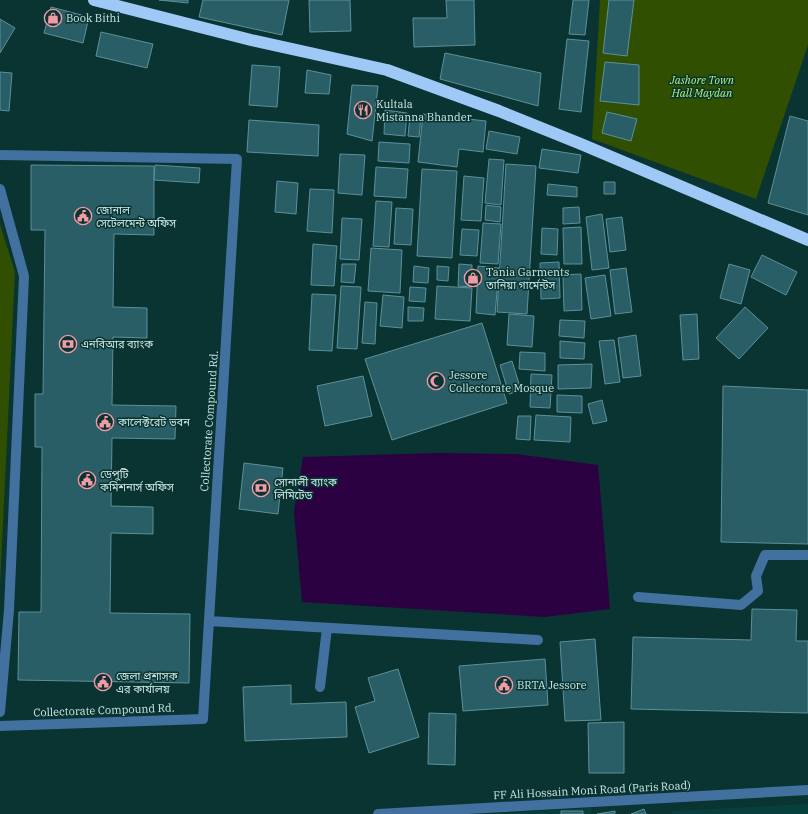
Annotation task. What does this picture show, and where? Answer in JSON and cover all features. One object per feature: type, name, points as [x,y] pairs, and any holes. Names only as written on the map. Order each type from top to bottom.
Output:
[{"type":"highway","points":[[94,0],[251,40],[387,70],[499,111],[581,144],[808,240]]},
{"type":"street","name":"Collectorate Compound Rd.","points":[[0,155],[237,159],[203,719],[0,726]]},
{"type":"street","points":[[0,189],[24,276],[9,610],[0,712]]},
{"type":"street","points":[[638,597],[742,605],[758,591],[756,576],[765,555],[808,555]]},
{"type":"street","points":[[209,621],[538,640]]},
{"type":"street","points":[[320,687],[327,628]]},
{"type":"street","name":"FF Ali Hossain Moni Road (Paris Road)","points":[[378,814],[808,790]]},
{"type":"shaded area","points":[[437,453],[516,454],[598,465],[610,609],[545,617],[302,602],[294,512],[303,457]]},
{"type":"shaded area","points":[[808,804],[808,814],[672,814],[671,811]]},
{"type":"shaded area","points":[[592,808],[591,814],[488,814]]},
{"type":"green space","name":"Jashore Town Hall Maydan","points":[[600,0],[808,0],[808,45],[756,199],[592,139]]},
{"type":"green space","points":[[0,224],[15,272],[0,586]]},
{"type":"building","points":[[159,0],[188,0],[188,3]]},
{"type":"building","points":[[203,0],[289,0],[282,35],[199,17]]},
{"type":"building","points":[[309,0],[350,0],[351,31],[310,32]]},
{"type":"building","points":[[446,0],[474,0],[475,45],[414,47],[413,18],[447,18]]},
{"type":"building","points":[[573,0],[589,0],[585,35],[569,34]]},
{"type":"building","points":[[609,0],[634,0],[627,56],[603,53]]},
{"type":"building","points":[[51,7],[89,17],[83,43],[44,33]]},
{"type":"building","points":[[0,19],[15,28],[0,53]]},
{"type":"building","points":[[101,32],[153,44],[147,68],[96,56]]},
{"type":"building","points":[[567,39],[589,41],[581,112],[559,109]]},
{"type":"building","points":[[445,53],[541,73],[538,106],[440,79]]},
{"type":"building","points":[[605,62],[639,65],[639,105],[600,101]]},
{"type":"building","points":[[252,65],[280,67],[277,107],[249,105]]},
{"type":"building","points":[[307,70],[331,75],[329,94],[305,93]]},
{"type":"building","points":[[0,72],[12,73],[9,111],[0,110]]},
{"type":"building","name":"Kultala Mistanna Bhander","points":[[352,85],[378,86],[372,141],[347,134]]},
{"type":"building","points":[[385,110],[407,113],[405,136],[384,134]]},
{"type":"building","points":[[607,112],[637,119],[631,141],[602,133]]},
{"type":"building","points":[[423,114],[486,121],[483,152],[459,149],[457,167],[418,162]]},
{"type":"building","points":[[410,115],[421,116],[419,137],[408,136]]},
{"type":"building","points":[[790,116],[808,121],[808,215],[768,203]]},
{"type":"building","points":[[249,120],[319,125],[318,156],[247,152]]},
{"type":"building","points":[[489,131],[520,137],[517,154],[486,149]]},
{"type":"building","points":[[379,142],[410,144],[409,163],[378,161]]},
{"type":"building","points":[[542,149],[581,155],[578,173],[539,168]]},
{"type":"building","points":[[340,154],[365,155],[362,195],[338,193]]},
{"type":"building","points":[[489,159],[504,160],[501,205],[485,203]]},
{"type":"building","points":[[506,164],[536,166],[527,314],[497,312]]},
{"type":"building","name":"কালেক্টরেট ভবন","points":[[31,165],[154,166],[154,235],[114,234],[113,307],[147,308],[147,338],[113,337],[112,405],[176,406],[175,439],[112,438],[111,506],[153,507],[153,534],[111,533],[110,613],[190,614],[189,683],[18,680],[19,612],[41,612],[42,447],[35,447],[35,394],[43,394],[45,230],[31,230]]},
{"type":"building","points":[[155,165],[200,168],[199,183],[154,180]]},
{"type":"building","points":[[376,167],[408,169],[406,198],[374,196]]},
{"type":"building","points":[[422,169],[457,171],[452,258],[417,256]]},
{"type":"building","points":[[464,176],[484,178],[481,221],[461,220]]},
{"type":"building","points":[[277,181],[298,183],[296,214],[275,212]]},
{"type":"building","points":[[604,182],[615,182],[615,194],[604,194]]},
{"type":"building","points":[[548,184],[577,187],[577,197],[547,195]]},
{"type":"building","points":[[310,189],[334,190],[332,233],[307,231]]},
{"type":"building","points":[[376,201],[392,202],[389,247],[373,246]]},
{"type":"building","points":[[486,205],[501,207],[500,222],[485,220]]},
{"type":"building","points":[[579,207],[580,223],[563,224],[563,208]]},
{"type":"building","points":[[396,208],[413,209],[411,245],[394,244]]},
{"type":"building","points":[[602,214],[609,268],[592,270],[586,217]]},
{"type":"building","points":[[622,217],[626,250],[610,252],[606,219]]},
{"type":"building","points":[[342,218],[362,219],[359,260],[340,259]]},
{"type":"building","points":[[483,223],[501,224],[498,264],[480,263]]},
{"type":"building","points":[[581,227],[582,264],[564,264],[563,228]]},
{"type":"building","points":[[542,228],[558,229],[557,255],[541,254]]},
{"type":"building","points":[[462,229],[479,230],[477,256],[460,255]]},
{"type":"building","points":[[313,244],[337,246],[334,286],[311,285]]},
{"type":"building","points":[[371,248],[402,250],[400,293],[368,291]]},
{"type":"building","points":[[762,255],[797,272],[786,295],[751,277]]},
{"type":"building","points":[[559,262],[560,298],[541,299],[540,263]]},
{"type":"building","points":[[342,264],[356,264],[354,283],[341,282]]},
{"type":"building","points":[[459,264],[472,265],[471,287],[458,286]]},
{"type":"building","points":[[729,264],[750,270],[741,304],[720,298]]},
{"type":"building","points":[[414,266],[429,268],[428,283],[413,282]]},
{"type":"building","points":[[437,266],[449,267],[448,281],[437,280]]},
{"type":"building","points":[[478,266],[499,268],[495,315],[476,313]]},
{"type":"building","points":[[626,268],[632,312],[615,314],[610,270]]},
{"type":"building","points":[[581,274],[582,310],[564,311],[563,275]]},
{"type":"building","points":[[605,275],[611,316],[591,319],[585,278]]},
{"type":"building","points":[[341,286],[361,287],[357,349],[337,348]]},
{"type":"building","points":[[437,286],[472,288],[470,321],[435,319]]},
{"type":"building","points":[[410,287],[426,288],[425,302],[409,301]]},
{"type":"building","points":[[312,294],[336,295],[332,351],[309,350]]},
{"type":"building","points":[[383,295],[404,297],[402,328],[380,326]]},
{"type":"building","points":[[365,302],[377,303],[375,344],[362,343]]},
{"type":"building","points":[[408,307],[424,308],[423,321],[408,321]]},
{"type":"building","points":[[745,307],[768,328],[739,359],[716,338]]},
{"type":"building","points":[[509,314],[534,316],[532,347],[507,345]]},
{"type":"building","points":[[697,314],[699,359],[683,360],[680,315]]},
{"type":"building","points":[[560,320],[585,321],[584,338],[559,336]]},
{"type":"building","name":"Jessore Collectorate Mosque","points":[[482,323],[507,403],[392,440],[365,359]]},
{"type":"building","points":[[636,335],[641,376],[623,378],[618,338]]},
{"type":"building","points":[[614,340],[620,382],[605,384],[599,341]]},
{"type":"building","points":[[560,341],[585,343],[584,359],[560,358]]},
{"type":"building","points":[[520,352],[545,353],[545,371],[519,369]]},
{"type":"building","points":[[512,361],[521,390],[509,394],[500,365]]},
{"type":"building","points":[[592,364],[591,388],[558,389],[558,365]]},
{"type":"building","points":[[531,374],[552,375],[550,408],[530,407]]},
{"type":"building","points":[[363,376],[372,416],[325,426],[317,386]]},
{"type":"building","points":[[723,386],[808,390],[808,544],[721,542]]},
{"type":"building","points":[[557,395],[582,396],[582,413],[557,412]]},
{"type":"building","points":[[602,400],[607,421],[593,424],[588,404]]},
{"type":"building","points":[[536,415],[571,417],[570,442],[534,440]]},
{"type":"building","points":[[518,416],[531,416],[530,440],[516,439]]},
{"type":"building","name":"সোনালী ব্যাংক লিমিটেড","points":[[244,463],[283,468],[278,514],[239,509]]},
{"type":"building","points":[[752,609],[797,610],[796,641],[808,641],[808,713],[631,709],[633,637],[751,640]]},
{"type":"building","points":[[595,639],[601,720],[565,721],[560,642]]},
{"type":"building","name":"BRTA Jessore","points":[[545,659],[548,705],[463,711],[459,666]]},
{"type":"building","points":[[398,669],[419,737],[369,753],[355,707],[375,701],[368,678]]},
{"type":"building","points":[[291,685],[291,704],[346,702],[347,737],[245,741],[243,687]]},
{"type":"building","points":[[429,713],[456,714],[455,765],[428,764]]},
{"type":"building","points":[[624,722],[624,773],[589,773],[588,723]]},
{"type":"building","points":[[644,809],[646,814],[631,814]]},
{"type":"building","points":[[561,811],[583,811],[583,814],[561,814]]},
{"type":"building","points":[[615,811],[615,814],[597,814]]},
{"type":"place","name":"Book Bithi","points":[[53,18]]},
{"type":"place","name":"Kultala Mistanna Bhander","points":[[363,110]]},
{"type":"place","name":"জোনাল সেটেলমেন্ট অফিস","points":[[83,216]]},
{"type":"place","name":"Tania Garments তানিয়া গার্মেন্টস","points":[[473,278]]},
{"type":"place","name":"এনবিআর ব্যাংক","points":[[68,344]]},
{"type":"place","name":"Jessore Collectorate Mosque","points":[[436,381]]},
{"type":"place","name":"কালেক্টরেট ভবন","points":[[105,422]]},
{"type":"place","name":"ডেপুটি কমিশনার্স অফিস","points":[[87,480]]},
{"type":"place","name":"সোনালী ব্যাংক লিমিটেড","points":[[261,488]]},
{"type":"place","name":"জেলা প্রশাসক এর কার্যালয়","points":[[103,682]]},
{"type":"place","name":"BRTA Jessore","points":[[504,685]]}]
